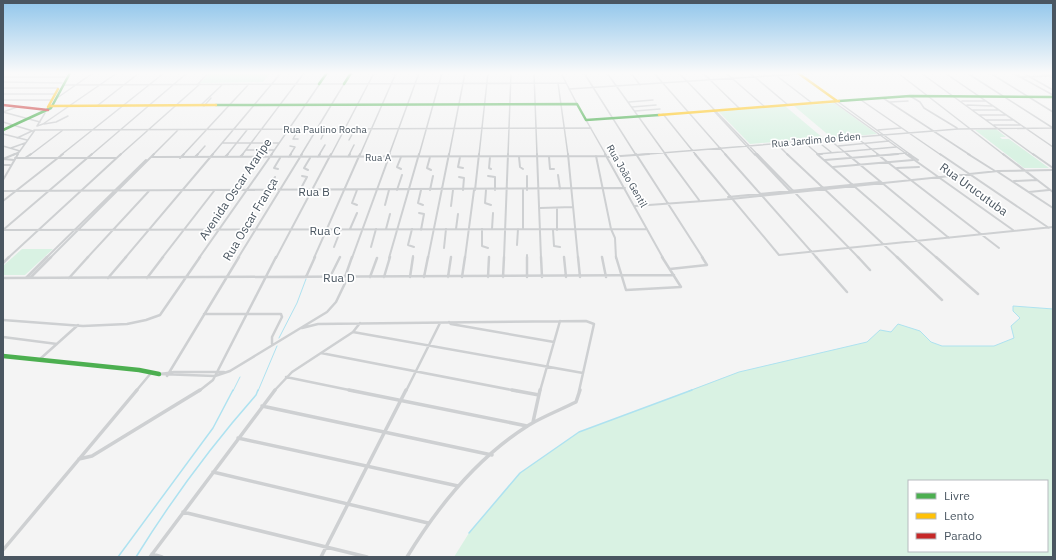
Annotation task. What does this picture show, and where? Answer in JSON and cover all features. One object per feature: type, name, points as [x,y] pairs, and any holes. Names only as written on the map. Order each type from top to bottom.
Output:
[{"type":"street","points":[[3,100],[18,99]]},
{"type":"street","points":[[3,180],[19,151],[40,122],[54,99]]},
{"type":"street","points":[[44,124],[80,99]]},
{"type":"street","points":[[97,106],[106,99]]},
{"type":"street","points":[[3,200],[131,99]]},
{"type":"street","points":[[3,230],[158,99]]},
{"type":"street","points":[[3,262],[182,99]]},
{"type":"street","points":[[202,106],[209,99]]},
{"type":"street","points":[[180,158],[235,99]]},
{"type":"street","points":[[108,278],[211,158],[259,99]]},
{"type":"street","points":[[240,158],[283,99]]},
{"type":"street","name":"Avenida Oscar Araripe","points":[[79,324],[134,323],[158,316],[220,230],[308,99]]},
{"type":"street","name":"Rua Oscar França","points":[[167,376],[335,99]]},
{"type":"street","points":[[79,459],[86,459],[92,456],[212,382],[290,230],[361,99]]},
{"type":"street","points":[[306,277],[385,99]]},
{"type":"street","points":[[3,356],[139,370],[167,376],[215,376],[226,372],[302,328],[332,307],[347,277],[362,230],[410,99]]},
{"type":"street","points":[[384,277],[435,99]]},
{"type":"street","points":[[424,277],[460,99]]},
{"type":"street","points":[[462,277],[475,190],[486,99]]},
{"type":"street","points":[[503,277],[511,99]]},
{"type":"street","points":[[535,99],[538,129],[542,277]]},
{"type":"street","points":[[560,99],[574,207],[580,277]]},
{"type":"street","name":"Rua João Gentil","points":[[574,99],[681,287],[628,291],[622,277]]},
{"type":"street","points":[[600,99],[707,265],[670,269]]},
{"type":"street","points":[[626,99],[699,200]]},
{"type":"street","points":[[677,99],[847,292]]},
{"type":"street","points":[[703,99],[870,270]]},
{"type":"street","points":[[730,99],[740,109]]},
{"type":"street","points":[[756,99],[765,107]]},
{"type":"street","points":[[781,99],[788,105]]},
{"type":"street","points":[[807,99],[812,103]]},
{"type":"street","name":"Rua Urucutuba","points":[[832,99],[1014,230]]},
{"type":"street","points":[[586,120],[871,99]]},
{"type":"street","points":[[885,99],[1053,208]]},
{"type":"street","points":[[890,102],[908,99]]},
{"type":"street","points":[[909,99],[958,129]]},
{"type":"street","points":[[932,99],[943,109],[1053,192]]},
{"type":"street","points":[[957,99],[1053,169]]},
{"type":"street","points":[[982,99],[1053,147]]},
{"type":"street","points":[[1007,99],[1053,128]]},
{"type":"street","points":[[1031,99],[1053,112]]},
{"type":"street","points":[[628,102],[653,100]]},
{"type":"street","points":[[861,100],[1049,228]]},
{"type":"street","points":[[960,101],[985,101]]},
{"type":"street","name":"Rua Urucutuba","points":[[836,102],[877,130],[897,147],[916,159]]},
{"type":"street","points":[[3,105],[49,108],[70,106],[577,104]]},
{"type":"street","points":[[632,107],[656,105]]},
{"type":"street","points":[[966,105],[992,106]]},
{"type":"street","points":[[3,112],[17,107]]},
{"type":"street","points":[[3,130],[31,119],[49,108]]},
{"type":"street","points":[[635,111],[660,109]]},
{"type":"street","points":[[972,110],[999,110]]},
{"type":"street","points":[[3,112],[40,122]]},
{"type":"street","points":[[663,114],[775,252],[784,256],[1053,227]]},
{"type":"street","points":[[979,115],[1006,115]]},
{"type":"street","points":[[37,126],[56,122],[68,116]]},
{"type":"street","points":[[985,120],[1014,120]]},
{"type":"street","points":[[3,122],[34,130]]},
{"type":"street","points":[[993,125],[1021,125]]},
{"type":"street","name":"Rua Paulino Rocha","points":[[34,130],[591,128]]},
{"type":"street","points":[[877,130],[902,128]]},
{"type":"street","name":"Rua Jardim do Éden","points":[[607,157],[637,156],[970,128],[1053,128]]},
{"type":"street","points":[[298,129],[293,138],[298,139]]},
{"type":"street","points":[[321,139],[327,129]]},
{"type":"street","points":[[349,140],[355,129]]},
{"type":"street","points":[[16,138],[34,130]]},
{"type":"street","points":[[25,158],[63,130]]},
{"type":"street","points":[[26,278],[178,130]]},
{"type":"street","points":[[225,158],[247,130]]},
{"type":"street","points":[[3,134],[27,140]]},
{"type":"street","points":[[856,137],[999,248]]},
{"type":"street","points":[[830,139],[881,183],[949,238]]},
{"type":"street","points":[[818,141],[831,153]]},
{"type":"street","points":[[838,146],[890,141]]},
{"type":"street","points":[[803,142],[978,294]]},
{"type":"street","points":[[10,148],[25,143]]},
{"type":"street","points":[[223,143],[279,143]]},
{"type":"street","points":[[777,144],[942,300]]},
{"type":"street","points":[[318,158],[325,145]]},
{"type":"street","points":[[348,157],[354,145]]},
{"type":"street","points":[[3,146],[19,151]]},
{"type":"street","points":[[194,158],[204,146]]},
{"type":"street","points":[[289,158],[295,147],[290,146]]},
{"type":"street","points":[[817,154],[897,147]]},
{"type":"street","points":[[246,150],[274,150]]},
{"type":"street","points":[[3,159],[19,151]]},
{"type":"street","points":[[825,160],[906,153]]},
{"type":"street","points":[[30,278],[114,190],[152,156]]},
{"type":"street","name":"Rua A","points":[[152,156],[180,158],[607,157]]},
{"type":"street","points":[[596,156],[610,230],[615,238],[616,257],[622,277]]},
{"type":"street","points":[[308,170],[304,168],[310,157]]},
{"type":"street","points":[[401,157],[397,168],[401,169]]},
{"type":"street","points":[[430,157],[427,168],[431,170]]},
{"type":"street","points":[[460,157],[458,167],[464,168]]},
{"type":"street","points":[[490,157],[489,168],[491,169]]},
{"type":"street","points":[[520,157],[520,167],[523,169]]},
{"type":"street","points":[[549,157],[550,169],[554,169]]},
{"type":"street","points":[[3,159],[116,158]]},
{"type":"street","points":[[278,170],[274,168],[280,158]]},
{"type":"street","points":[[832,167],[916,159]]},
{"type":"street","points":[[3,165],[11,165]]},
{"type":"street","points":[[3,169],[7,165]]},
{"type":"street","points":[[896,168],[919,167]]},
{"type":"street","points":[[635,206],[853,185],[912,181],[997,171],[1053,169]]},
{"type":"street","points":[[398,190],[402,175]]},
{"type":"street","points":[[558,175],[560,189]]},
{"type":"street","points":[[300,190],[307,177],[302,176]]},
{"type":"street","points":[[430,190],[433,176]]},
{"type":"street","points":[[488,176],[496,179],[495,190]]},
{"type":"street","points":[[527,176],[527,190]]},
{"type":"street","points":[[267,191],[275,177]]},
{"type":"street","points":[[459,177],[464,178],[463,190]]},
{"type":"street","points":[[1013,182],[1037,180]]},
{"type":"street","name":"Rua B","points":[[3,191],[344,191],[624,188]]},
{"type":"street","points":[[147,278],[215,190]]},
{"type":"street","points":[[357,190],[352,203],[357,205]]},
{"type":"street","points":[[385,205],[389,190]]},
{"type":"street","points":[[421,190],[418,203],[423,206]]},
{"type":"street","points":[[451,206],[454,190]]},
{"type":"street","points":[[486,190],[485,203],[491,205]]},
{"type":"street","points":[[523,190],[523,229]]},
{"type":"street","points":[[1028,192],[1050,190]]},
{"type":"street","points":[[69,278],[149,191]]},
{"type":"street","points":[[540,208],[574,207]]},
{"type":"street","points":[[557,208],[557,230]]},
{"type":"street","points":[[492,230],[493,212]]},
{"type":"street","points":[[350,230],[357,213]]},
{"type":"street","points":[[419,213],[424,214],[421,230]]},
{"type":"street","points":[[386,229],[390,214]]},
{"type":"street","points":[[456,229],[458,214]]},
{"type":"street","points":[[334,248],[341,229]]},
{"type":"street","points":[[444,248],[446,229]]},
{"type":"street","points":[[482,229],[482,246],[488,248]]},
{"type":"street","points":[[518,229],[518,245]]},
{"type":"street","name":"Rua C","points":[[3,230],[647,229]]},
{"type":"street","points":[[371,247],[376,230]]},
{"type":"street","points":[[412,230],[408,245],[414,248]]},
{"type":"street","points":[[553,230],[554,246],[560,247]]},
{"type":"street","points":[[527,254],[527,277]]},
{"type":"street","points":[[410,277],[414,256]]},
{"type":"street","points":[[602,256],[606,277]]},
{"type":"street","points":[[330,277],[340,257]]},
{"type":"street","points":[[448,277],[451,257]]},
{"type":"street","points":[[488,277],[489,257]]},
{"type":"street","points":[[564,257],[566,277]]},
{"type":"street","points":[[370,277],[377,258]]},
{"type":"street","name":"Rua D","points":[[3,278],[622,277],[674,275]]},
{"type":"street","points":[[204,314],[282,315],[272,337],[272,344]]},
{"type":"street","points":[[3,320],[48,325],[79,324]]},
{"type":"street","points":[[314,320],[318,324]]},
{"type":"street","points":[[533,423],[539,395],[560,321]]},
{"type":"street","points":[[302,328],[318,324],[360,323],[586,321],[594,324],[576,402],[528,426],[492,455],[458,486],[428,523],[408,557]]},
{"type":"street","points":[[321,557],[402,400],[440,322]]},
{"type":"street","points":[[449,322],[451,324],[554,342]]},
{"type":"street","points":[[151,556],[261,406],[286,377],[353,332],[360,323]]},
{"type":"street","points":[[38,360],[79,324]]},
{"type":"street","points":[[353,332],[428,347],[583,374]]},
{"type":"street","points":[[3,337],[57,344]]},
{"type":"street","points":[[321,353],[539,395]]},
{"type":"street","points":[[158,374],[169,372],[226,372]]},
{"type":"street","points":[[3,550],[150,373]]},
{"type":"street","points":[[286,377],[528,426]]},
{"type":"street","points":[[261,406],[386,431],[492,455]]},
{"type":"street","points":[[238,438],[458,486]]},
{"type":"street","points":[[213,472],[428,523]]},
{"type":"street","points":[[183,512],[367,557]]},
{"type":"street","points":[[151,556],[162,557]]},
{"type":"green space","points":[[834,103],[877,134],[832,138],[794,106]]},
{"type":"green space","points":[[785,106],[823,138],[750,144],[718,111]]},
{"type":"green space","points":[[996,129],[1006,137],[1000,137],[1002,139],[1009,139],[1049,168],[1024,168],[975,130]]},
{"type":"green space","points":[[22,249],[53,249],[25,275],[3,275],[3,266]]},
{"type":"green space","points":[[1013,306],[1053,309],[1053,557],[454,557],[469,533],[520,473],[579,432],[739,372],[867,342],[880,330],[891,332],[898,324],[920,331],[931,342],[942,346],[994,346],[1014,338],[1011,326],[1020,318],[1013,311]]},
{"type":"waterway","points":[[279,338],[297,303],[306,279]]},
{"type":"waterway","points":[[689,391],[739,372],[867,342],[880,330],[891,332],[898,324],[920,331],[931,342],[942,346],[994,346],[1014,338],[1011,326],[1020,318],[1013,311],[1013,306],[1053,309]]},
{"type":"waterway","points":[[258,391],[277,346]]},
{"type":"waterway","points":[[233,391],[240,377]]},
{"type":"waterway","points":[[118,557],[213,428],[233,390]]},
{"type":"waterway","points":[[136,557],[193,473],[256,395],[258,390]]},
{"type":"waterway","points":[[469,533],[520,473],[579,432],[692,390]]},
{"type":"traffic: fast","points":[[3,130],[51,108],[56,99]]},
{"type":"traffic: fast","points":[[839,101],[866,99]]},
{"type":"traffic: fast","points":[[216,105],[577,104],[586,120],[659,115]]},
{"type":"traffic: fast","points":[[3,356],[139,370],[159,374]]},
{"type":"traffic: slow","points":[[48,107],[52,99]]},
{"type":"traffic: slow","points":[[659,115],[839,101]]},
{"type":"traffic: slow","points":[[49,106],[216,105]]},
{"type":"traffic: jam","points":[[3,105],[48,110]]}]
